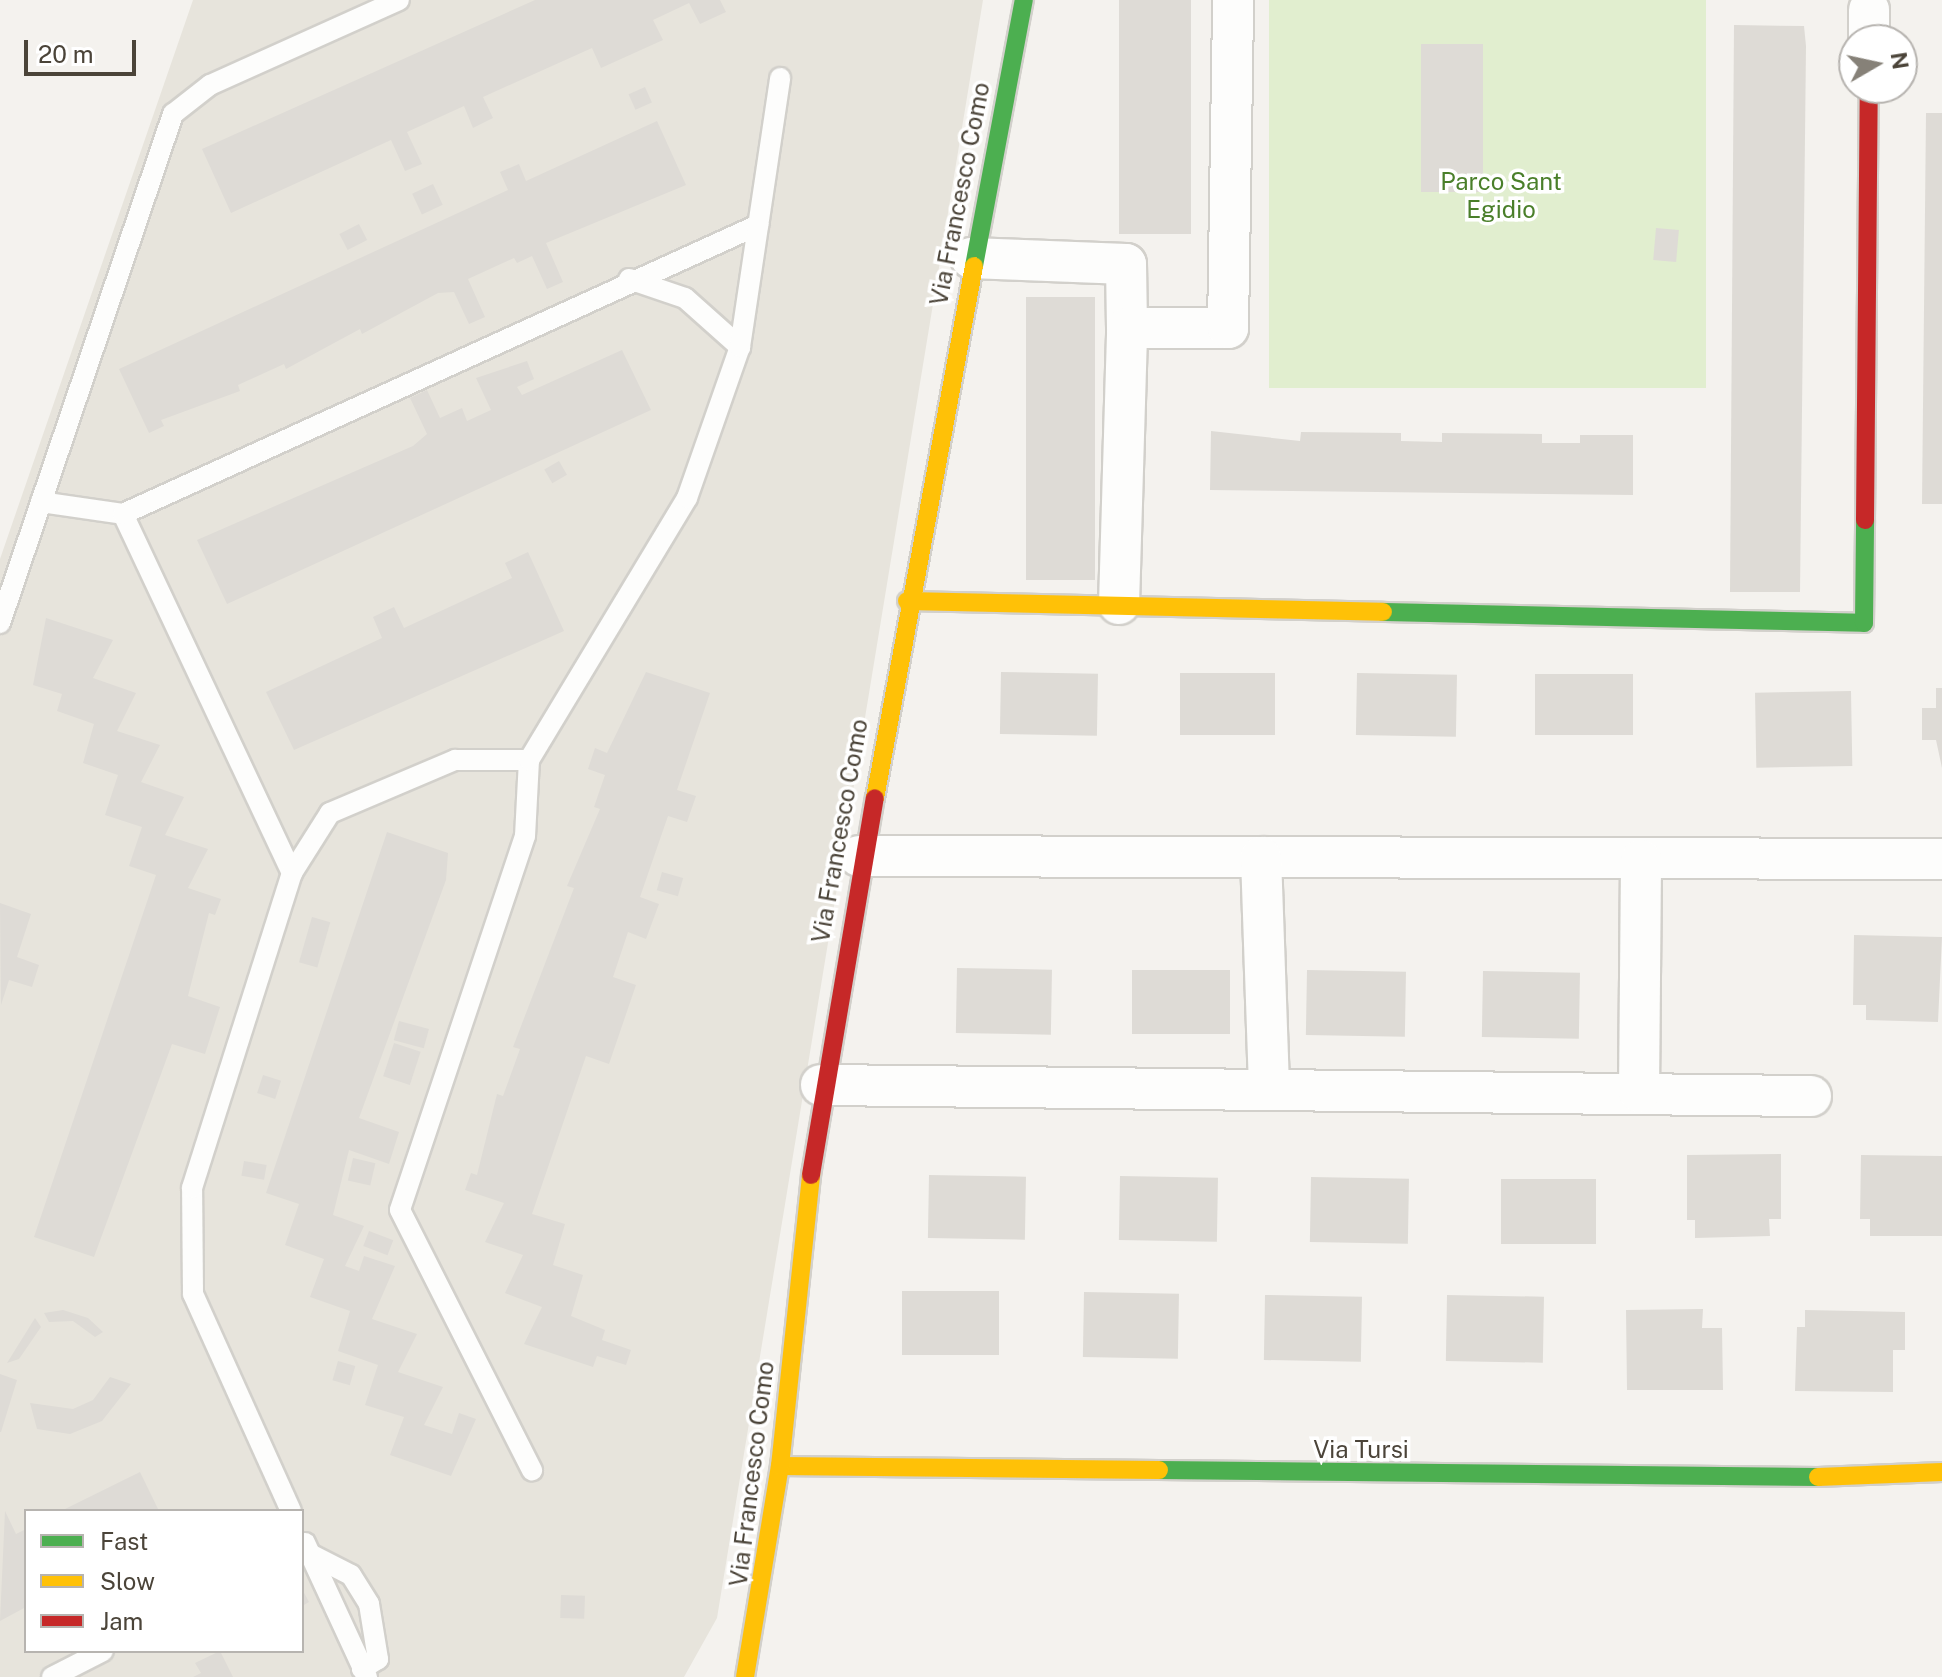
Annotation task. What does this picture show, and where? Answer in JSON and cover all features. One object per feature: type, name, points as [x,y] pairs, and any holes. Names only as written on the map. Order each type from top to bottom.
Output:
[{"type":"street","name":"Via Francesco Como","points":[[745,1677],[780,1466],[821,1085],[859,856],[971,258],[1024,0]]},
{"type":"street","points":[[1127,328],[1228,328],[1233,0]]},
{"type":"street","points":[[907,601],[1864,623],[1869,104]]},
{"type":"street","points":[[971,258],[1126,264],[1119,604]]},
{"type":"street","points":[[859,856],[1942,859]]},
{"type":"street","points":[[1261,857],[1269,1089]]},
{"type":"street","points":[[1639,1092],[1641,860]]},
{"type":"street","points":[[821,1085],[1811,1096]]},
{"type":"street","name":"Via Tursi","points":[[780,1466],[1814,1477],[1942,1472]]},
{"type":"lane","points":[[0,623],[173,114],[210,85],[399,0]]},
{"type":"lane","points":[[532,1470],[400,1210],[525,836],[529,760],[687,498],[740,347],[780,78]]},
{"type":"lane","points":[[41,502],[123,514],[629,279],[758,225]]},
{"type":"lane","points":[[629,279],[685,298],[740,347]]},
{"type":"lane","points":[[123,514],[292,873]]},
{"type":"lane","points":[[290,1509],[193,1294],[192,1188],[292,873],[330,813],[455,760],[529,760]]},
{"type":"lane","points":[[304,1544],[351,1575],[369,1604],[378,1659],[365,1673],[304,1544]]},
{"type":"lane","points":[[52,1677],[99,1653]]},
{"type":"shaded area","points":[[193,0],[983,0],[717,1618],[684,1677],[0,1677],[0,559]]},
{"type":"green space","name":"Parco Sant Egidio","points":[[1269,0],[1706,0],[1706,388],[1269,388]]},
{"type":"building","points":[[535,0],[720,0],[726,12],[700,24],[689,3],[653,20],[663,40],[601,68],[592,48],[483,97],[493,118],[473,128],[464,106],[407,132],[422,164],[405,171],[391,140],[231,213],[202,149]]},
{"type":"building","points":[[1119,0],[1191,0],[1191,234],[1119,234]]},
{"type":"building","points":[[1734,25],[1804,26],[1800,592],[1730,592]]},
{"type":"building","points":[[1421,44],[1483,44],[1483,192],[1421,192]]},
{"type":"building","points":[[645,87],[652,103],[635,110],[629,94]]},
{"type":"building","points":[[1926,113],[1942,113],[1942,504],[1922,504]]},
{"type":"building","points":[[657,121],[686,185],[546,243],[563,282],[547,289],[532,256],[517,263],[514,258],[468,279],[485,317],[469,324],[454,292],[438,293],[362,334],[360,329],[286,369],[284,364],[238,385],[240,391],[161,420],[164,426],[149,433],[119,369],[508,190],[500,172],[519,164],[526,181]]},
{"type":"building","points":[[433,184],[443,205],[422,215],[412,194]]},
{"type":"building","points":[[359,224],[367,240],[348,250],[339,234]]},
{"type":"building","points":[[1656,228],[1679,230],[1676,262],[1653,260]]},
{"type":"building","points":[[1026,297],[1095,297],[1095,580],[1026,580]]},
{"type":"building","points":[[622,350],[651,410],[227,604],[197,540],[413,446],[427,434],[410,398],[427,390],[440,418],[462,408],[467,421],[491,410],[476,378],[527,361],[534,379],[517,387],[522,395]]},
{"type":"building","points":[[1211,431],[1300,441],[1301,432],[1401,433],[1401,441],[1442,442],[1442,433],[1542,434],[1542,443],[1580,443],[1580,435],[1633,435],[1633,495],[1210,490]]},
{"type":"building","points":[[559,461],[567,475],[552,483],[544,469]]},
{"type":"building","points":[[528,552],[564,631],[294,750],[266,692],[382,638],[373,617],[394,607],[404,628],[512,578],[505,563]]},
{"type":"building","points":[[46,618],[113,640],[93,678],[136,693],[117,731],[160,745],[141,782],[184,797],[165,835],[208,849],[188,888],[221,899],[215,915],[209,913],[188,996],[220,1007],[205,1054],[172,1044],[94,1257],[34,1237],[156,875],[129,866],[142,827],[105,815],[118,775],[83,763],[94,724],[57,711],[62,694],[33,685]]},
{"type":"building","points":[[646,672],[710,693],[677,790],[696,796],[687,822],[668,816],[640,897],[659,904],[646,939],[628,932],[613,977],[636,985],[609,1064],[586,1056],[532,1214],[565,1224],[553,1265],[583,1275],[571,1316],[605,1330],[602,1340],[631,1350],[626,1365],[597,1356],[593,1367],[524,1344],[542,1307],[505,1293],[523,1255],[485,1242],[504,1203],[465,1190],[471,1173],[477,1175],[497,1094],[503,1096],[520,1049],[513,1047],[574,888],[567,886],[600,809],[594,807],[605,775],[588,769],[595,748],[607,753]]},
{"type":"building","points":[[1001,672],[1098,674],[1097,736],[1000,734]]},
{"type":"building","points":[[1180,673],[1275,673],[1275,735],[1180,735]]},
{"type":"building","points":[[1357,673],[1457,675],[1456,737],[1356,735]]},
{"type":"building","points":[[1535,674],[1633,674],[1633,735],[1535,735]]},
{"type":"building","points":[[1936,688],[1942,688],[1942,768],[1936,740],[1922,740],[1922,708],[1936,708]]},
{"type":"building","points":[[1851,691],[1852,766],[1756,768],[1755,693]]},
{"type":"building","points":[[387,832],[448,853],[446,880],[359,1118],[399,1132],[389,1164],[349,1150],[333,1215],[364,1226],[345,1266],[359,1271],[364,1256],[395,1266],[372,1319],[417,1334],[398,1372],[443,1387],[424,1425],[452,1434],[459,1413],[476,1419],[451,1476],[390,1455],[404,1417],[365,1405],[378,1365],[338,1351],[350,1311],[310,1297],[324,1259],[285,1245],[299,1204],[266,1193]]},
{"type":"building","points":[[662,872],[683,878],[678,896],[657,890]]},
{"type":"building","points":[[0,903],[31,914],[17,957],[39,965],[32,987],[9,980],[1,1005]]},
{"type":"building","points":[[312,917],[330,922],[317,967],[299,962]]},
{"type":"building","points":[[1854,935],[1942,937],[1938,1022],[1866,1020],[1866,1005],[1853,1005]]},
{"type":"building","points":[[957,968],[1052,970],[1051,1035],[956,1033]]},
{"type":"building","points":[[1132,970],[1230,970],[1230,1034],[1132,1034]]},
{"type":"building","points":[[1307,970],[1406,972],[1405,1037],[1306,1035]]},
{"type":"building","points":[[1483,971],[1580,973],[1579,1039],[1482,1037]]},
{"type":"building","points":[[399,1021],[429,1029],[424,1048],[394,1040]]},
{"type":"building","points":[[394,1043],[421,1052],[410,1085],[383,1076]]},
{"type":"building","points":[[263,1075],[281,1081],[275,1099],[257,1093]]},
{"type":"building","points":[[1781,1154],[1781,1219],[1769,1219],[1770,1236],[1695,1238],[1695,1220],[1687,1220],[1687,1155]]},
{"type":"building","points":[[1861,1155],[1942,1156],[1942,1236],[1870,1236],[1870,1219],[1860,1219]]},
{"type":"building","points":[[353,1158],[375,1163],[370,1186],[348,1180]]},
{"type":"building","points":[[244,1161],[267,1165],[264,1180],[241,1176]]},
{"type":"building","points":[[929,1175],[1026,1177],[1025,1240],[928,1238]]},
{"type":"building","points":[[1120,1176],[1218,1178],[1217,1242],[1119,1240]]},
{"type":"building","points":[[1311,1177],[1409,1179],[1408,1244],[1310,1242]]},
{"type":"building","points":[[1501,1179],[1596,1179],[1596,1244],[1501,1244]]},
{"type":"building","points":[[369,1231],[393,1240],[388,1255],[363,1246]]},
{"type":"building","points":[[902,1291],[999,1291],[999,1355],[902,1355]]},
{"type":"building","points":[[1084,1292],[1179,1294],[1178,1359],[1083,1357]]},
{"type":"building","points":[[1265,1295],[1362,1297],[1361,1362],[1264,1360]]},
{"type":"building","points":[[1447,1295],[1544,1297],[1543,1363],[1446,1361]]},
{"type":"building","points":[[1703,1309],[1702,1328],[1722,1328],[1723,1390],[1627,1390],[1626,1310]]},
{"type":"building","points":[[63,1310],[88,1318],[103,1332],[95,1337],[73,1321],[49,1322],[44,1313]]},
{"type":"building","points":[[1805,1310],[1905,1312],[1905,1350],[1893,1350],[1893,1392],[1795,1391],[1797,1327],[1805,1327]]},
{"type":"building","points":[[35,1318],[41,1327],[19,1359],[7,1363]]},
{"type":"building","points":[[338,1361],[355,1366],[350,1385],[332,1380]]},
{"type":"building","points":[[0,1374],[17,1380],[1,1432],[0,1432]]},
{"type":"building","points":[[110,1377],[131,1384],[102,1421],[70,1434],[37,1429],[30,1403],[73,1409],[93,1400]]},
{"type":"building","points":[[140,1472],[158,1509],[65,1509]]},
{"type":"building","points":[[5,1511],[16,1534],[24,1530],[24,1608],[0,1621]]},
{"type":"building","points":[[561,1595],[585,1596],[584,1619],[560,1618]]},
{"type":"building","points":[[221,1653],[233,1677],[193,1677],[201,1673],[195,1663]]},
{"type":"traffic: fast","points":[[974,266],[1024,0]]},
{"type":"traffic: fast","points":[[1383,612],[1864,623],[1865,520]]},
{"type":"traffic: fast","points":[[1159,1470],[1818,1477]]},
{"type":"traffic: slow","points":[[875,798],[974,266]]},
{"type":"traffic: slow","points":[[907,601],[1383,612]]},
{"type":"traffic: slow","points":[[745,1677],[780,1466],[811,1175]]},
{"type":"traffic: slow","points":[[780,1466],[1159,1470]]},
{"type":"traffic: slow","points":[[1818,1477],[1942,1472]]},
{"type":"traffic: jam","points":[[1865,520],[1869,104]]},
{"type":"traffic: jam","points":[[811,1175],[875,798]]}]
